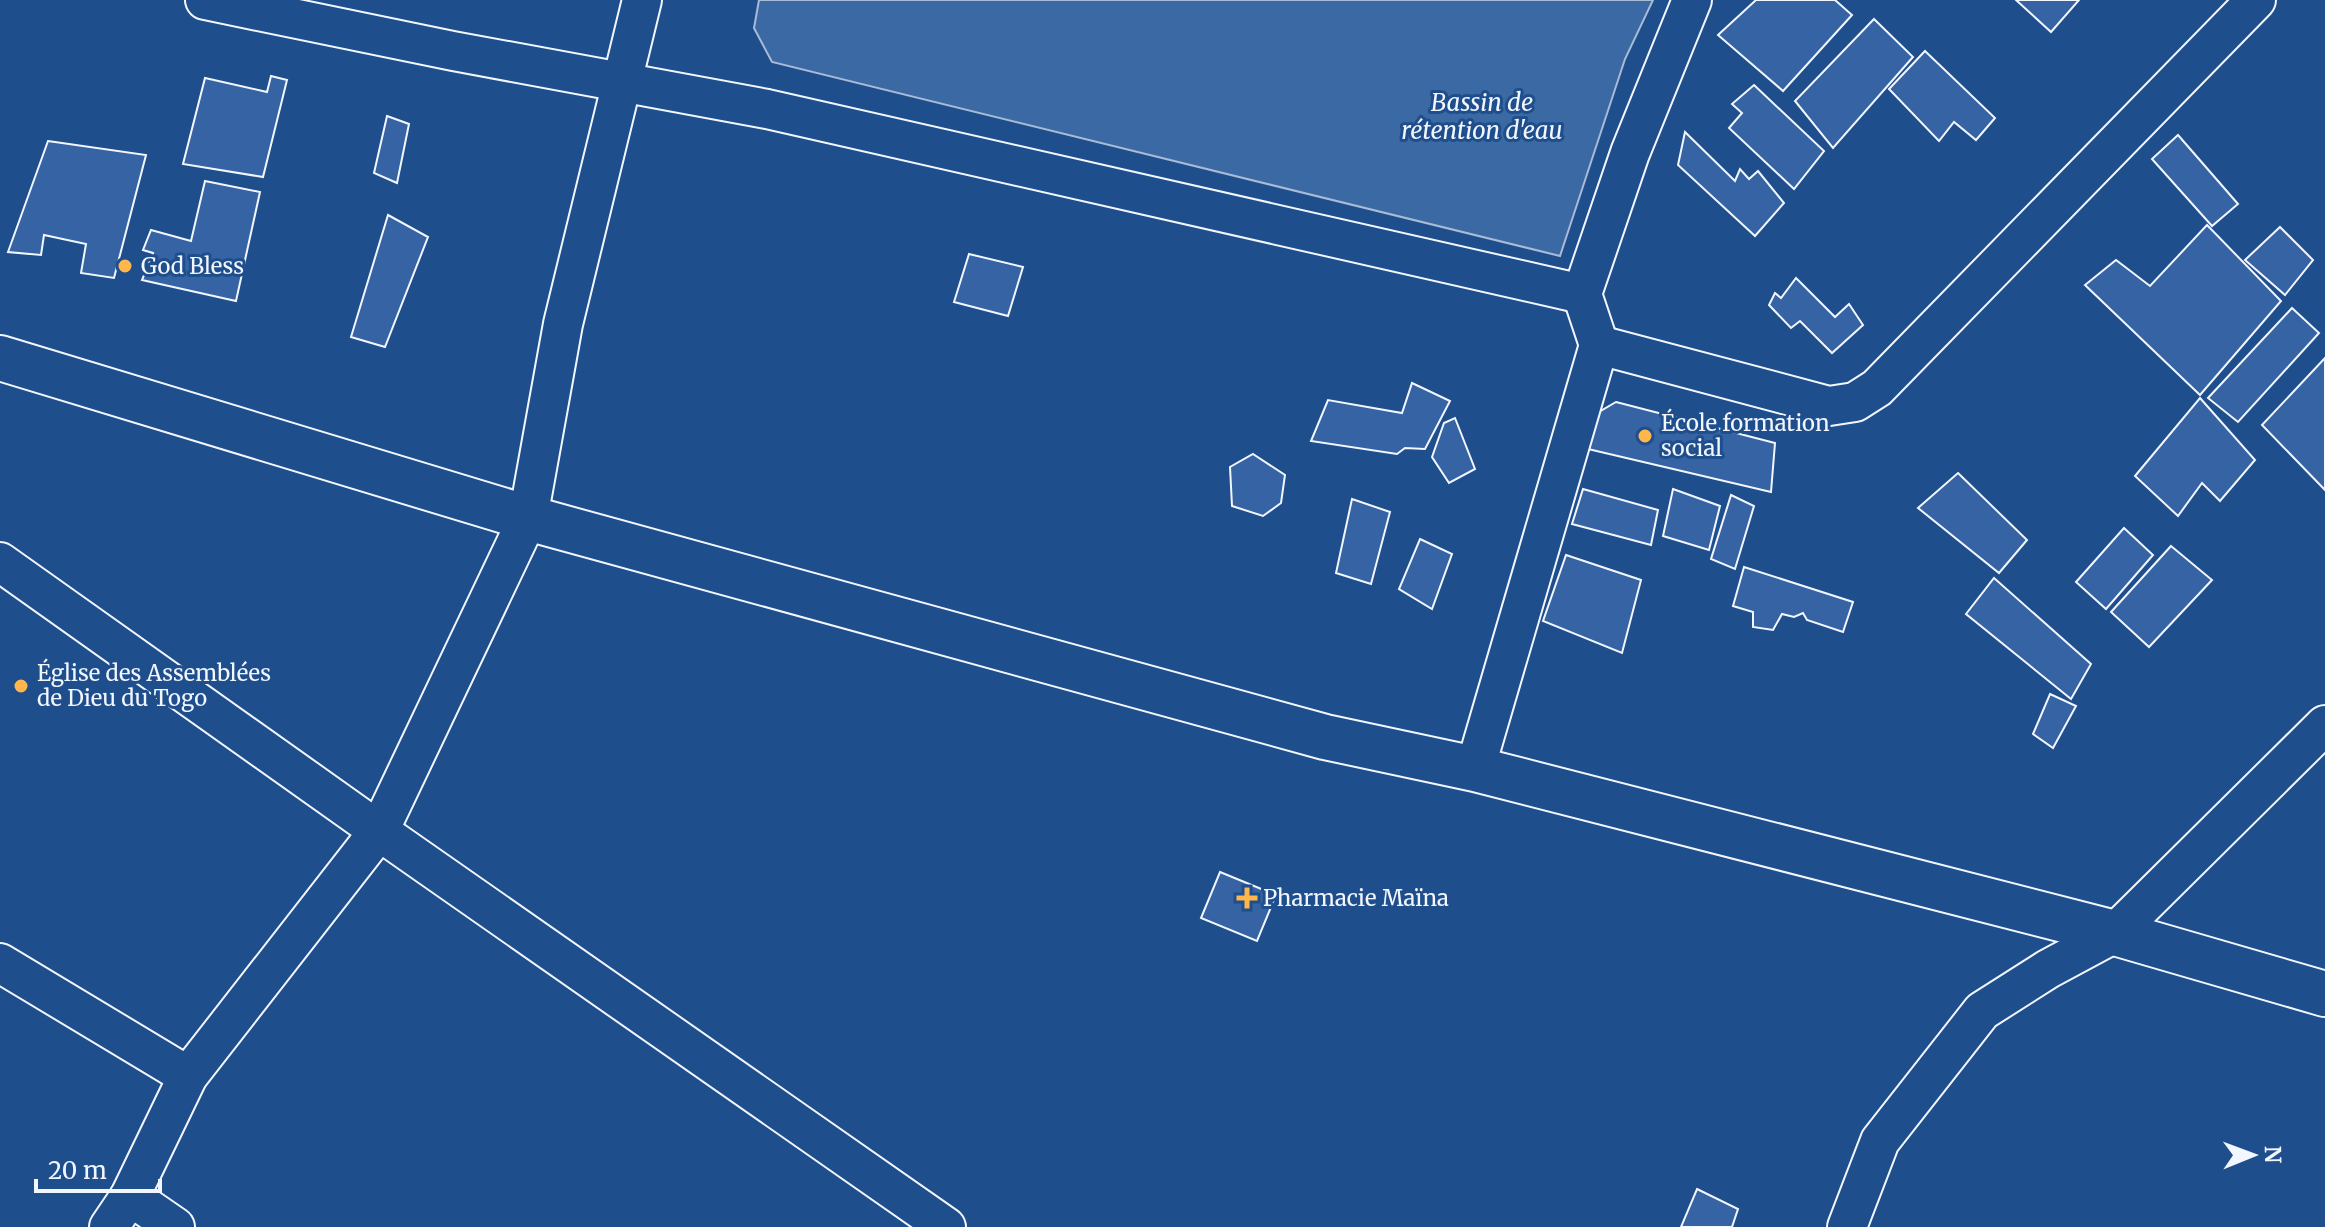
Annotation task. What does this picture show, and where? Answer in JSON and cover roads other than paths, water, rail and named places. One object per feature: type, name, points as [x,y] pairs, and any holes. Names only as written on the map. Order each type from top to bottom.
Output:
[{"type":"street","points":[[205,0],[453,51],[620,80],[798,116],[1582,294]]},
{"type":"street","points":[[109,1227],[130,1196],[188,1076],[379,831],[528,518],[563,324],[620,80],[642,0]]},
{"type":"street","points":[[1475,769],[1599,345],[1582,294],[1630,153],[1692,0]]},
{"type":"street","points":[[1599,345],[1829,406],[1855,402],[1877,388],[2256,0]]},
{"type":"street","points":[[0,358],[528,518],[1325,737],[1475,769],[2115,933],[2325,994]]},
{"type":"street","points":[[0,562],[946,1227]]},
{"type":"street","points":[[1847,1227],[1880,1141],[1982,1011],[2048,969],[2115,933],[2325,725]]},
{"type":"street","points":[[0,963],[188,1076]]},
{"type":"street","points":[[130,1196],[175,1227]]},
{"type":"water","name":"Bassin de rétention d'eau","points":[[759,0],[1653,0],[1625,59],[1560,256],[772,62],[754,28]]},
{"type":"place","name":"God Bless","points":[[125,266]]},
{"type":"place","name":"École formation social","points":[[1645,436]]},
{"type":"place","name":"Église des Assemblées de Dieu du Togo","points":[[21,686]]},
{"type":"place","name":"Pharmacie Maïna","points":[[1247,898]]}]
